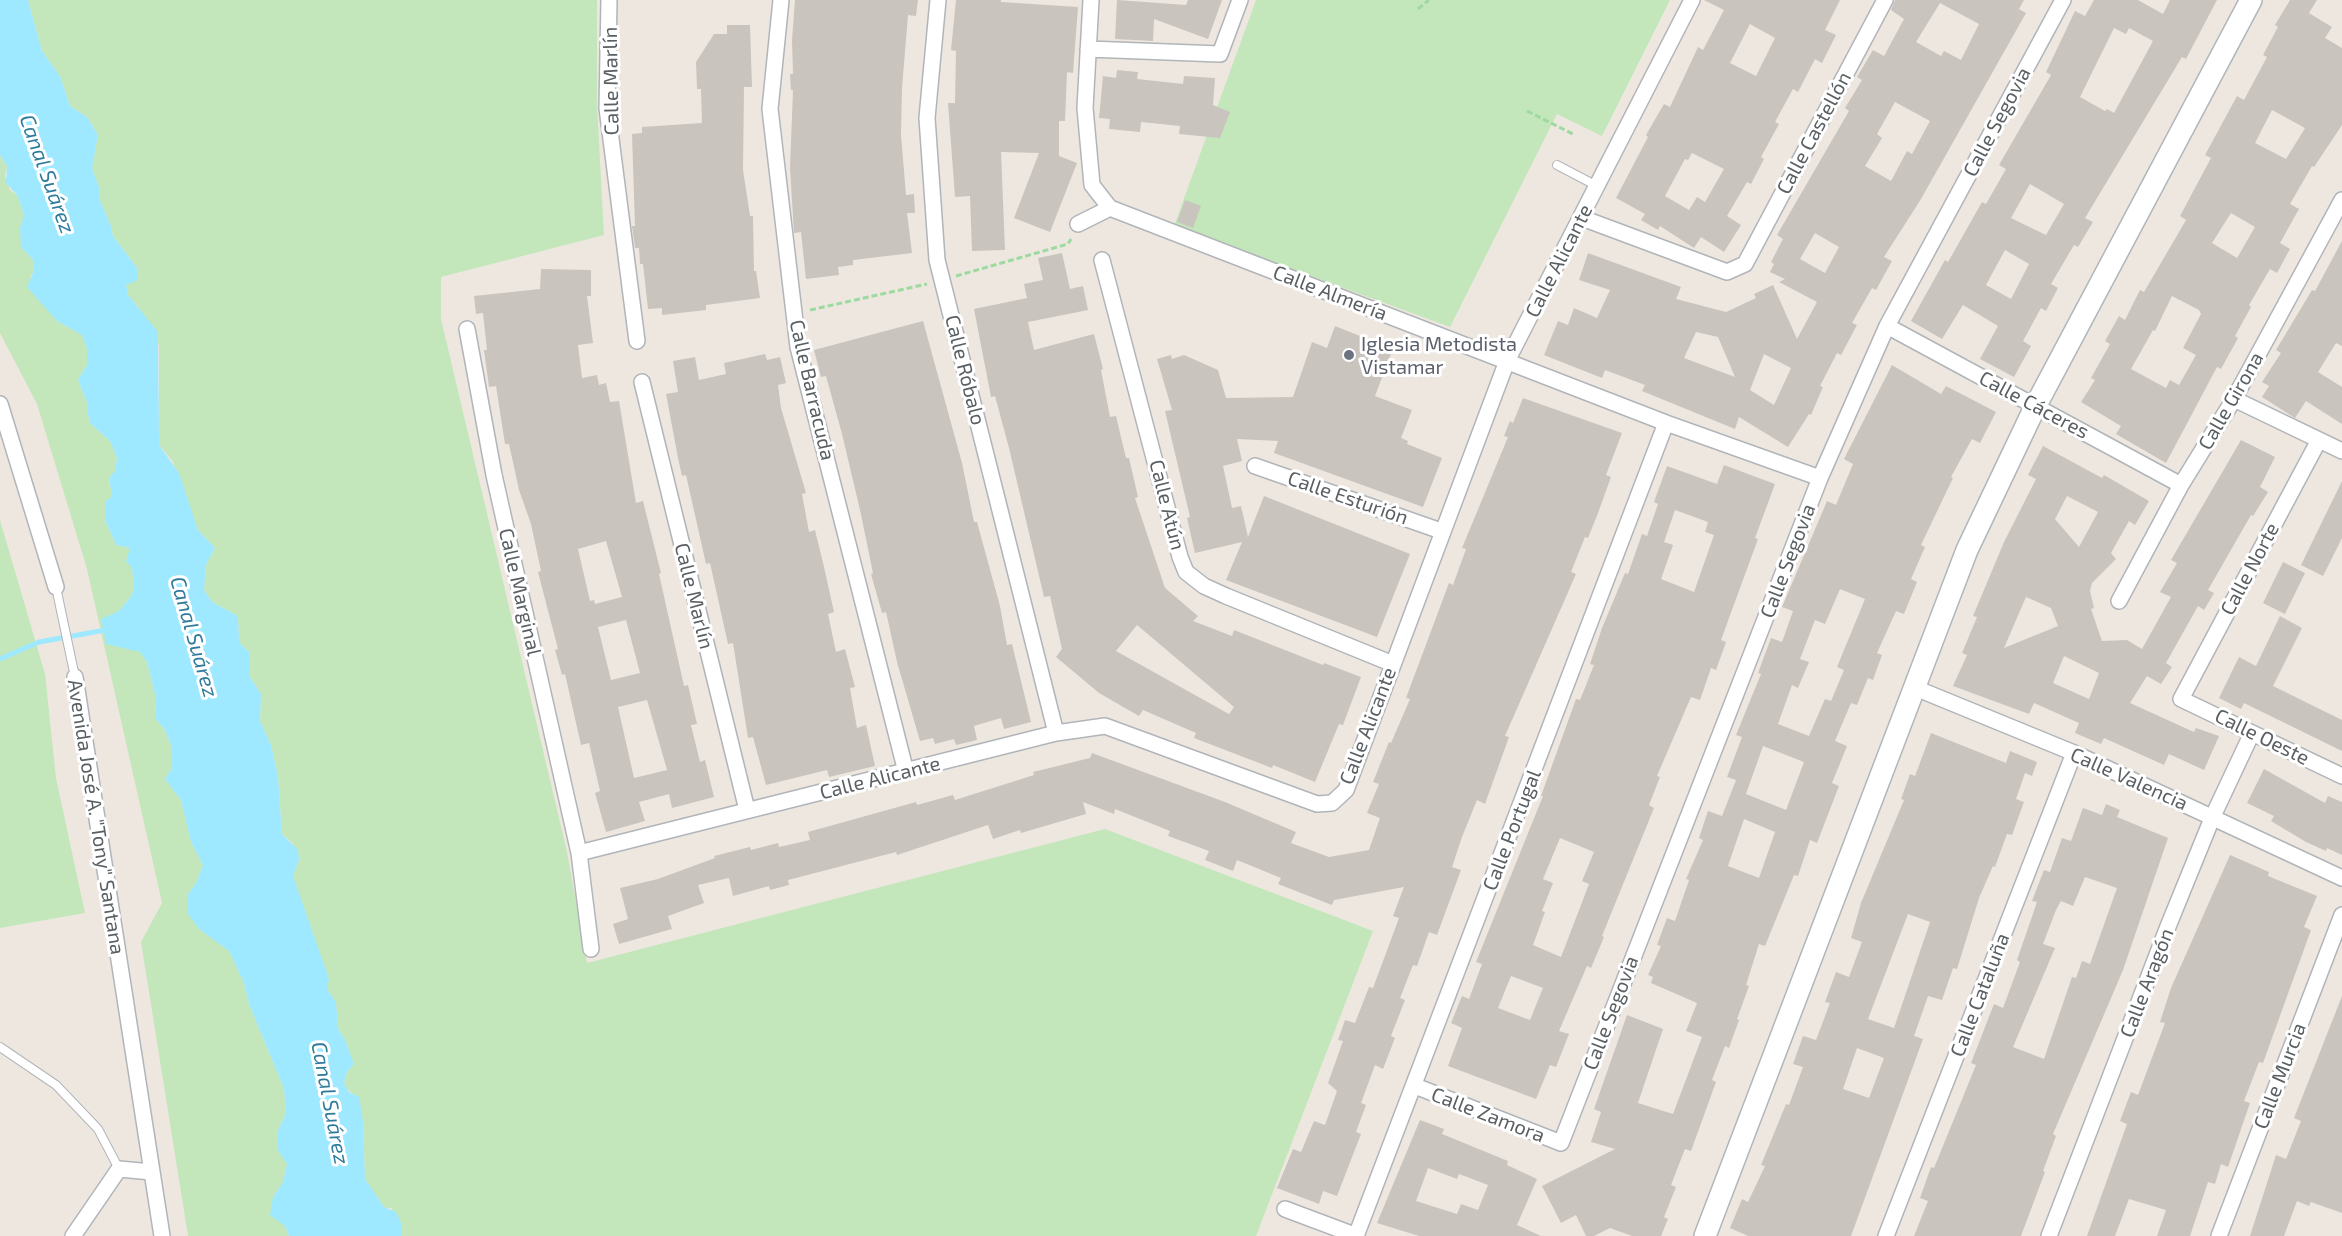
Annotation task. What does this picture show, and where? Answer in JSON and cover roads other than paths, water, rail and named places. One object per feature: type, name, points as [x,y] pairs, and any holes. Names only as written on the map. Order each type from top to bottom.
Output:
[{"type":"street","name":"Calle Marlín","points":[[609,0],[607,108],[637,341]]},
{"type":"street","name":"Calle Barracuda","points":[[781,0],[770,109],[798,347],[906,772]]},
{"type":"street","name":"Calle Róbalo","points":[[938,0],[927,118],[937,260],[1056,734]]},
{"type":"street","points":[[1078,224],[1110,208],[1092,185],[1085,108],[1091,0]]},
{"type":"street","points":[[1088,49],[1220,54],[1240,0]]},
{"type":"street","name":"Calle Alicante","points":[[579,853],[1056,734],[1105,726],[1317,804],[1332,803],[1346,790],[1441,531],[1507,361],[1692,0]]},
{"type":"street","name":"Calle Castellón","points":[[1582,218],[1727,272],[1742,265],[1885,0]]},
{"type":"street","name":"Calle Segovia","points":[[1561,1143],[1820,478],[1887,326],[2063,0]]},
{"type":"street","points":[[1705,1236],[1967,550],[2036,405],[2251,0]]},
{"type":"street","name":"Calle Girona","points":[[2119,601],[2181,485],[2234,399],[2342,200]]},
{"type":"street","name":"Calle Almería","points":[[1110,208],[1666,423],[1820,478]]},
{"type":"street","name":"Calle Atún","points":[[1102,260],[1180,557],[1186,572],[1203,586],[1393,664]]},
{"type":"street","name":"Calle Cáceres","points":[[1887,326],[2181,485]]},
{"type":"street","name":"Calle Marginal","points":[[467,329],[494,475],[579,853],[591,949]]},
{"type":"street","name":"Calle Marlín","points":[[642,382],[747,810]]},
{"type":"street","points":[[2234,399],[2342,451]]},
{"type":"street","name":"Avenida José A. \"Tony\" Santana","points":[[0,404],[56,587]]},
{"type":"street","name":"Calle Portugal","points":[[1357,1236],[1666,423]]},
{"type":"street","name":"Calle Norte","points":[[2181,699],[2319,440]]},
{"type":"street","name":"Calle Esturión","points":[[1255,466],[1441,531]]},
{"type":"street","name":"Avenida José A. \"Tony\" Santana","points":[[75,677],[162,1236]]},
{"type":"street","name":"Calle Valencia","points":[[1913,687],[2074,753],[2342,878]]},
{"type":"street","name":"Calle Oeste","points":[[2181,699],[2342,776]]},
{"type":"street","name":"Calle Aragón","points":[[2049,1236],[2213,816],[2252,733]]},
{"type":"street","name":"Calle Cataluña","points":[[1886,1236],[2074,753]]},
{"type":"street","name":"Calle Murcia","points":[[2219,1236],[2342,915]]},
{"type":"street","name":"Calle Zamora","points":[[1415,1086],[1561,1143]]},
{"type":"street","points":[[73,1236],[119,1169],[152,1172]]},
{"type":"street","points":[[1285,1209],[1357,1236]]},
{"type":"lane","points":[[1557,165],[1597,186]]},
{"type":"lane","name":"Avenida José A. \"Tony\" Santana","points":[[56,587],[75,677]]},
{"type":"lane","points":[[0,1047],[63,1093],[98,1129],[119,1169]]},
{"type":"water","name":"Canal Suárez","points":[[0,0],[28,0],[42,51],[60,76],[70,106],[87,117],[98,135],[92,168],[99,187],[99,198],[113,236],[137,268],[138,280],[126,285],[128,295],[158,332],[159,445],[179,473],[198,530],[215,548],[206,565],[204,590],[212,602],[238,616],[239,642],[250,653],[250,677],[261,694],[260,721],[271,745],[278,777],[282,834],[298,850],[299,860],[293,876],[329,979],[327,989],[336,1002],[338,1028],[354,1064],[347,1072],[344,1083],[349,1092],[359,1097],[363,1122],[365,1179],[384,1207],[396,1212],[402,1225],[402,1236],[289,1236],[285,1226],[270,1215],[273,1197],[283,1182],[287,1164],[277,1149],[278,1130],[286,1113],[284,1089],[249,1004],[244,983],[229,951],[199,929],[188,914],[187,896],[197,881],[203,865],[191,842],[181,800],[165,779],[172,768],[172,748],[165,730],[155,718],[156,698],[147,662],[140,652],[106,644],[101,619],[119,611],[132,595],[134,586],[132,568],[126,561],[130,548],[116,545],[105,520],[105,502],[112,496],[109,478],[115,471],[117,458],[110,441],[90,423],[88,405],[78,380],[87,365],[87,349],[82,335],[57,321],[27,287],[34,270],[34,261],[21,247],[20,228],[24,215],[17,195],[6,183],[7,166],[0,155]]},
{"type":"waterway","points":[[0,659],[39,642],[111,629]]},
{"type":"place","name":"Iglesia Metodista Vistamar","points":[[1349,355]]}]
